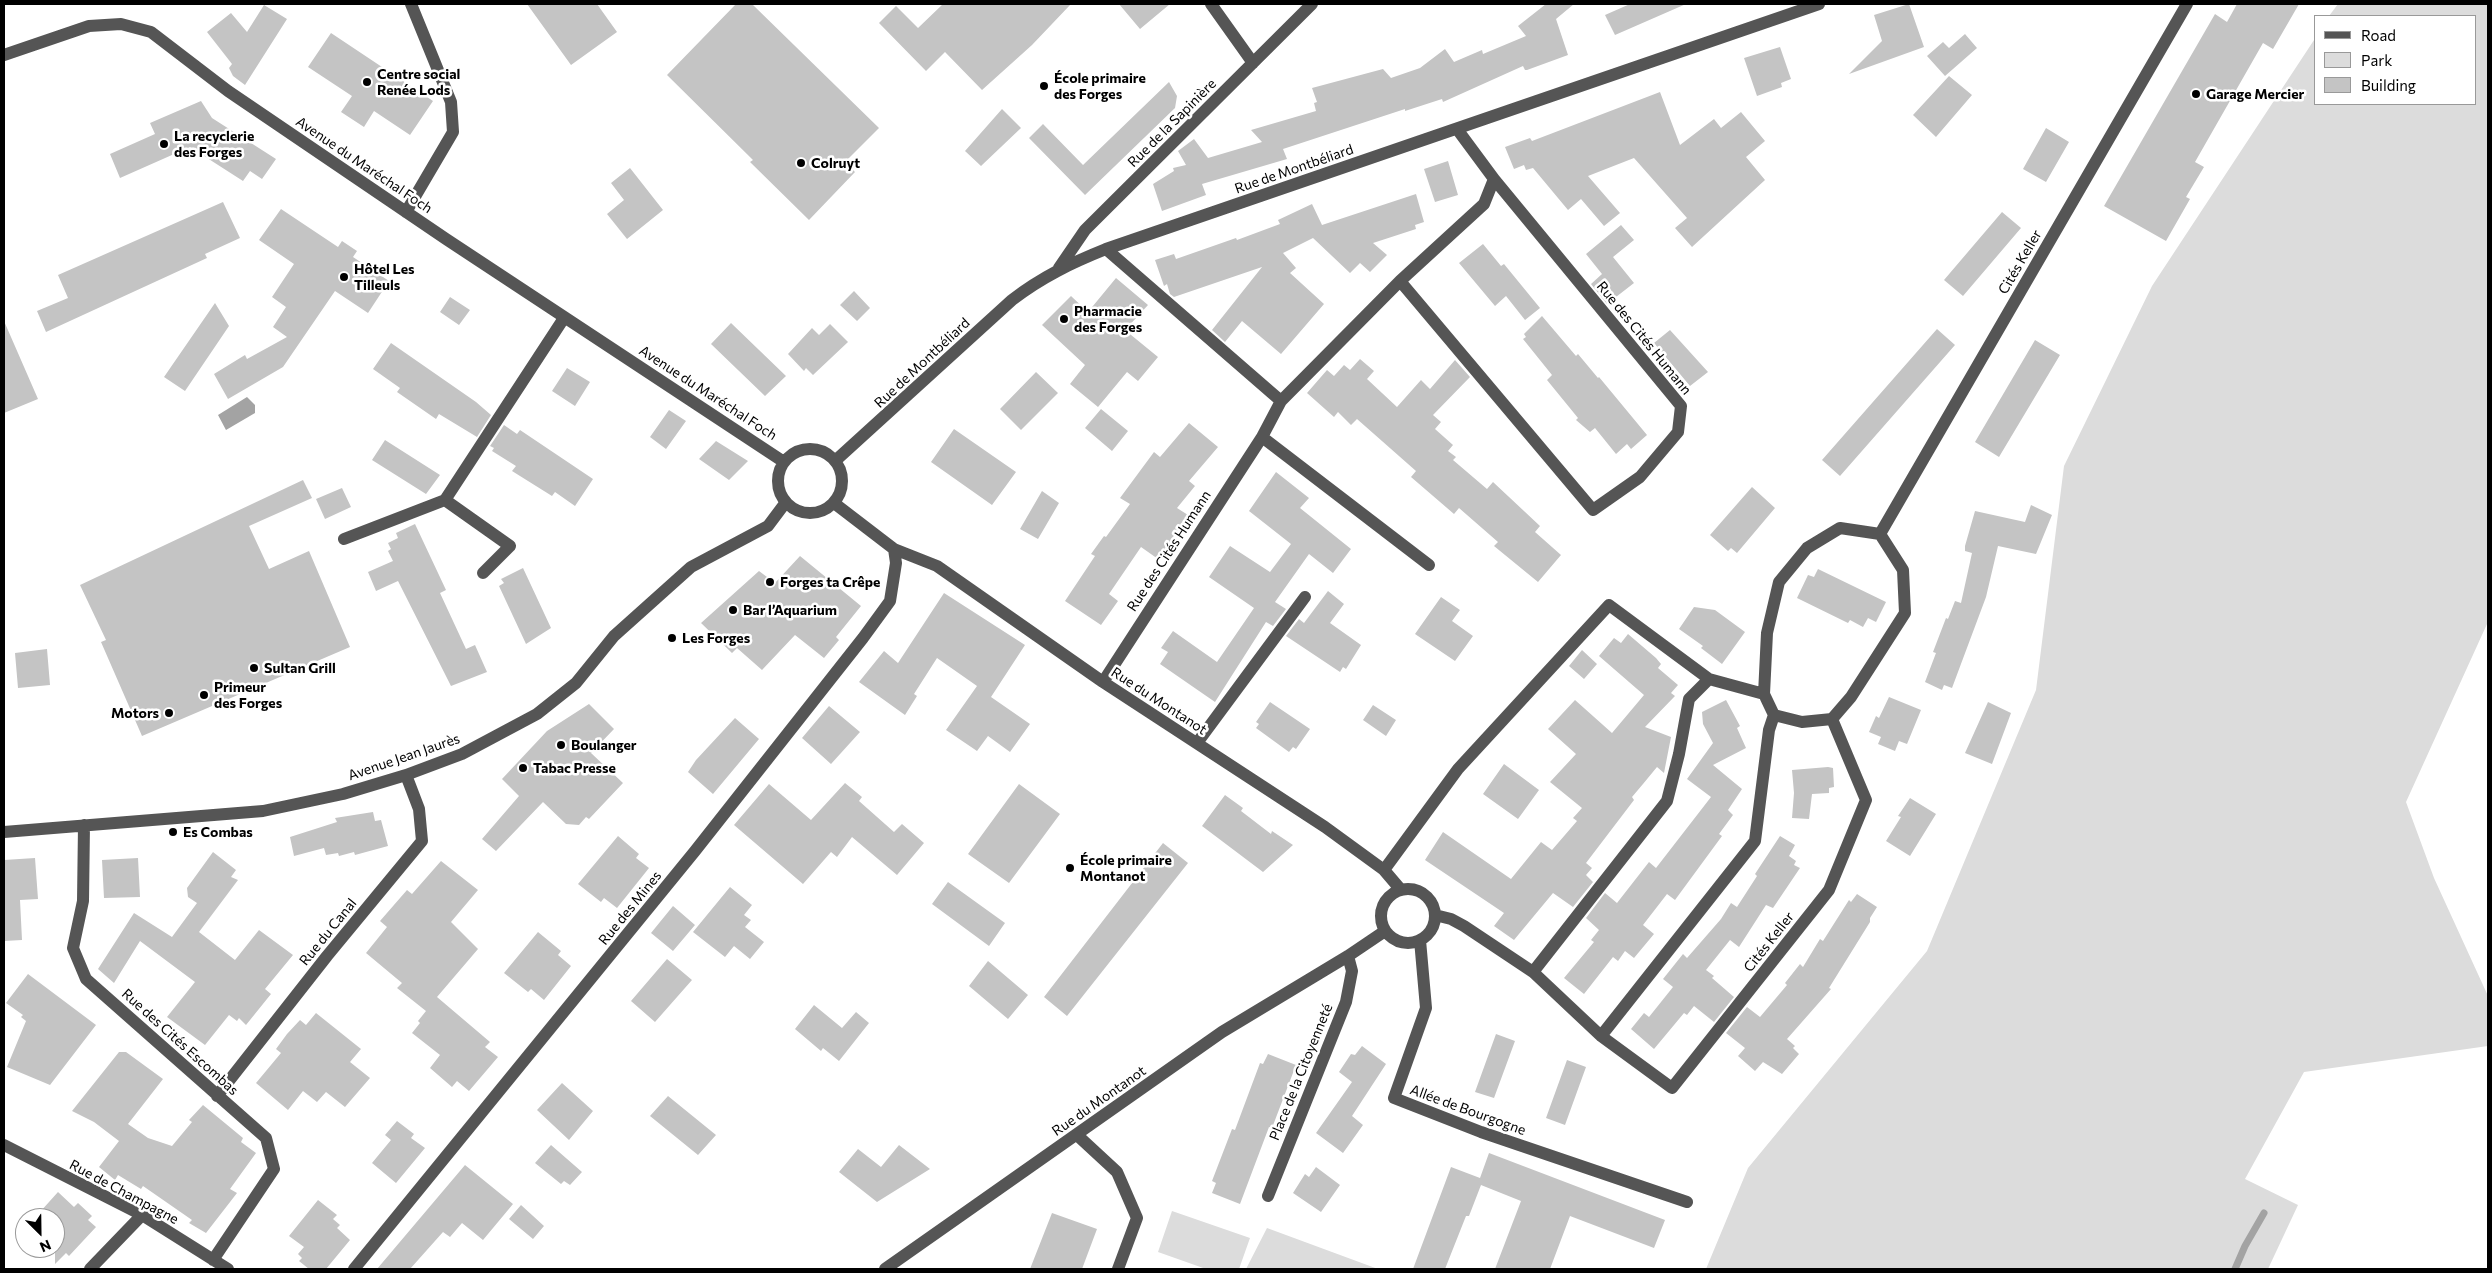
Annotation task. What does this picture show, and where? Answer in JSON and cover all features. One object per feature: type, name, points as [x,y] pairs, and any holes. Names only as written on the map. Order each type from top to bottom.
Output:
[{"type":"street","points":[[406,212],[454,132],[450,102],[411,4]]},
{"type":"street","points":[[1211,4],[1253,63]]},
{"type":"street","name":"Rue de la Sapinière","points":[[1059,268],[1085,230],[1312,4]]},
{"type":"street","name":"Rue de Montbéliard","points":[[835,461],[1012,300],[1059,268],[1106,249],[1819,4]]},
{"type":"street","name":"Cités Keller","points":[[1880,534],[2187,4]]},
{"type":"street","name":"Avenue du Maréchal Foch","points":[[4,55],[89,26],[121,24],[151,32],[228,91],[406,212],[784,462]]},
{"type":"street","name":"Rue des Cités Humann","points":[[1400,281],[1594,510],[1640,477],[1678,432],[1681,406],[1494,179],[1457,129]]},
{"type":"street","name":"Rue des Cités Humann","points":[[1102,682],[1262,437],[1281,401],[1400,281],[1484,204],[1494,179]]},
{"type":"street","points":[[1106,249],[1281,401]]},
{"type":"street","points":[[344,539],[444,500],[564,318]]},
{"type":"street","points":[[1262,437],[1429,565]]},
{"type":"street","points":[[810,449],[819,450],[835,461],[841,471],[842,483],[840,494],[834,503],[822,511],[809,513],[796,510],[786,502],[778,482],[784,462],[800,451],[810,449]]},
{"type":"street","points":[[444,500],[510,546],[483,573]]},
{"type":"street","name":"Avenue Jean Jaurès","points":[[4,832],[263,810],[343,794],[406,776],[462,754],[537,714],[576,683],[614,636],[691,567],[768,526],[786,502]]},
{"type":"street","name":"Rue du Montanot","points":[[834,503],[894,549],[938,566],[1102,682],[1325,827],[1384,870],[1401,890]]},
{"type":"street","points":[[1601,1036],[1755,841],[1769,730],[1774,715],[1764,694],[1767,633],[1779,582],[1807,548],[1840,528],[1880,534],[1903,570],[1905,613],[1851,697],[1832,719],[1802,722],[1774,715]]},
{"type":"street","name":"Rue des Mines","points":[[354,1269],[711,832],[863,638],[890,601],[896,563],[894,549]]},
{"type":"street","points":[[1197,743],[1305,597]]},
{"type":"street","points":[[1384,870],[1458,769],[1610,605],[1709,679],[1764,694]]},
{"type":"street","points":[[1533,972],[1667,802],[1679,754],[1689,699],[1709,679]]},
{"type":"street","name":"Cités Keller","points":[[1435,916],[1464,926],[1533,972],[1601,1036],[1672,1088],[1829,890],[1866,800],[1832,719]]},
{"type":"street","name":"Rue du Canal","points":[[218,1096],[327,956],[422,841],[419,809],[406,776]]},
{"type":"street","name":"Rue des Cités Escombas","points":[[84,825],[83,901],[73,948],[86,979],[266,1138],[274,1168],[213,1260]]},
{"type":"street","points":[[1413,889],[1424,894],[1432,904],[1435,916],[1434,925],[1428,934],[1420,940],[1411,943],[1401,942],[1392,938],[1385,930],[1381,919],[1383,906],[1390,896],[1401,890],[1413,889]]},
{"type":"street","name":"Rue du Montanot","points":[[886,1269],[1222,1032],[1348,956],[1385,930]]},
{"type":"street","name":"Allée de Bourgogne","points":[[1420,940],[1426,1008],[1394,1098],[1481,1132],[1687,1202]]},
{"type":"street","name":"Place de la Citoyenneté","points":[[1268,1196],[1346,1002],[1352,971],[1348,956]]},
{"type":"street","points":[[1077,1135],[1116,1172],[1137,1218],[1118,1269]]},
{"type":"street","name":"Rue de Champagne","points":[[4,1145],[142,1215],[228,1269]]},
{"type":"street","points":[[90,1269],[142,1215]]},
{"type":"green space","points":[[2338,4],[2488,4],[2487,624],[2406,802],[2434,878],[2488,996],[2488,1046],[2304,1072],[2245,1179],[2298,1205],[2268,1269],[1706,1269],[1748,1168],[1927,951],[2036,690],[2064,466],[2152,286],[2314,40],[2314,105],[2477,105],[2477,15],[2330,15]]},
{"type":"green space","points":[[1172,1211],[1250,1238],[1239,1269],[1206,1269],[1158,1252]]},
{"type":"green space","points":[[1267,1228],[1378,1269],[1246,1269]]},
{"type":"shaded area","points":[[247,397],[255,405],[255,413],[226,430],[218,415]]},
{"type":"building","points":[[527,4],[597,4],[617,32],[571,65]]},
{"type":"building","points":[[736,4],[752,4],[879,128],[845,162],[855,172],[809,220],[750,162],[753,160],[667,75]]},
{"type":"building","points":[[943,4],[1071,4],[1032,45],[982,90],[945,52],[926,71],[879,23],[896,6],[918,28]]},
{"type":"building","points":[[1119,4],[1170,4],[1140,29]]},
{"type":"building","points":[[1546,4],[1574,4],[1556,19],[1568,55],[1527,70],[1523,66],[1443,102],[1442,99],[1405,111],[1405,109],[1283,149],[1287,159],[1202,184],[1206,195],[1162,211],[1153,184],[1174,171],[1173,168],[1186,165],[1178,151],[1194,139],[1208,158],[1262,142],[1251,130],[1316,111],[1314,103],[1317,102],[1312,88],[1383,69],[1391,78],[1420,68],[1445,49],[1454,62],[1482,50],[1483,54],[1526,36],[1518,26]]},
{"type":"building","points":[[1630,4],[1686,4],[1615,35],[1605,15]]},
{"type":"building","points":[[1909,4],[1924,47],[1849,74],[1882,41],[1874,15]]},
{"type":"building","points":[[2237,4],[2299,4],[2273,49],[2263,43],[2195,162],[2204,167],[2186,197],[2190,199],[2166,241],[2104,206],[2215,14],[2227,22]]},
{"type":"building","points":[[264,5],[287,19],[245,85],[233,76],[229,68],[232,64],[207,32],[231,13],[247,32]]},
{"type":"building","name":"Centre social Renée Lods","points":[[331,33],[433,101],[410,135],[374,111],[364,127],[341,112],[352,96],[308,67]]},
{"type":"building","points":[[1965,34],[1977,48],[1945,76],[1927,56],[1943,42],[1949,48]]},
{"type":"building","points":[[1780,47],[1791,79],[1781,83],[1782,87],[1757,96],[1744,58]]},
{"type":"building","points":[[1949,76],[1972,95],[1936,137],[1913,115]]},
{"type":"building","points":[[1169,82],[1177,96],[1175,108],[1085,195],[1029,138],[1043,124],[1083,165]]},
{"type":"building","points":[[1660,92],[1680,145],[1714,119],[1721,128],[1741,112],[1765,141],[1746,157],[1765,180],[1692,247],[1675,228],[1687,218],[1634,158],[1588,176],[1620,213],[1604,226],[1581,199],[1568,210],[1533,168],[1526,170],[1524,165],[1514,169],[1505,147],[1530,138],[1532,141]]},
{"type":"building","points":[[201,101],[212,118],[276,159],[262,179],[250,171],[243,181],[190,147],[120,178],[110,154],[155,134],[150,123]]},
{"type":"building","points":[[1002,109],[1021,128],[981,166],[965,151]]},
{"type":"building","points":[[2046,128],[2069,142],[2046,182],[2023,169]]},
{"type":"building","points":[[1448,161],[1458,195],[1435,202],[1424,169]]},
{"type":"building","points":[[630,168],[663,210],[627,239],[607,214],[624,200],[611,183]]},
{"type":"building","points":[[1416,194],[1424,222],[1415,225],[1416,229],[1373,243],[1387,255],[1370,272],[1360,263],[1350,273],[1313,238],[1283,253],[1296,268],[1290,273],[1324,304],[1281,354],[1242,321],[1225,342],[1212,330],[1262,267],[1174,297],[1170,294],[1167,284],[1164,286],[1155,260],[1174,254],[1176,259],[1236,238],[1237,240],[1280,224],[1278,220],[1312,204],[1322,225]]},
{"type":"building","points":[[223,202],[240,238],[205,254],[207,258],[46,332],[37,311],[68,298],[58,275]]},
{"type":"building","name":"Hôtel Les Tilleuls","points":[[281,209],[338,247],[342,241],[357,251],[353,257],[389,281],[368,313],[335,291],[283,367],[228,399],[214,374],[245,355],[247,359],[287,337],[273,327],[286,307],[272,297],[294,264],[259,240]]},
{"type":"building","points":[[2002,212],[2021,228],[1963,296],[1944,280]]},
{"type":"building","points":[[1621,225],[1634,240],[1613,257],[1634,283],[1607,304],[1591,284],[1602,274],[1586,254]]},
{"type":"building","points":[[1483,244],[1501,266],[1504,264],[1540,308],[1525,320],[1506,296],[1495,306],[1459,263]]},
{"type":"building","points":[[1116,278],[1148,305],[1125,330],[1158,357],[1138,381],[1127,372],[1098,407],[1070,384],[1085,365],[1042,325],[1071,296],[1088,312]]},
{"type":"building","points":[[854,291],[870,308],[857,321],[840,305]]},
{"type":"building","points":[[450,297],[470,310],[459,325],[440,312]]},
{"type":"building","points":[[215,303],[229,326],[185,391],[164,377]]},
{"type":"building","points":[[1542,316],[1576,356],[1578,354],[1599,377],[1647,435],[1631,449],[1627,444],[1616,454],[1595,428],[1590,432],[1576,420],[1578,418],[1547,380],[1552,375],[1523,339],[1526,337],[1524,334]]},
{"type":"building","points":[[4,321],[38,399],[4,413]]},
{"type":"building","points":[[731,323],[786,376],[765,396],[711,344]]},
{"type":"building","points":[[830,324],[848,342],[813,375],[806,368],[804,371],[788,354],[812,328],[819,335]]},
{"type":"building","points":[[1937,329],[1955,345],[1840,476],[1822,460]]},
{"type":"building","points":[[1670,330],[1708,372],[1690,386],[1654,343]]},
{"type":"building","points":[[2035,340],[2060,355],[1999,457],[1975,442]]},
{"type":"building","points":[[391,343],[476,402],[491,415],[477,437],[439,414],[436,419],[397,392],[400,388],[373,369]]},
{"type":"building","points":[[1360,359],[1374,371],[1367,379],[1397,407],[1421,380],[1430,389],[1455,360],[1470,377],[1433,415],[1441,422],[1435,429],[1453,445],[1448,451],[1456,457],[1453,460],[1487,489],[1493,482],[1540,526],[1535,532],[1561,555],[1538,582],[1494,546],[1498,542],[1459,508],[1454,514],[1411,477],[1416,471],[1357,419],[1351,425],[1338,412],[1334,417],[1307,393],[1327,370],[1334,376],[1344,365],[1350,370]]},
{"type":"building","points":[[567,368],[590,382],[575,406],[552,391]]},
{"type":"building","points":[[1036,372],[1058,393],[1021,430],[1000,409]]},
{"type":"building","points":[[1101,409],[1128,431],[1112,451],[1085,428]]},
{"type":"building","points":[[669,410],[686,421],[666,449],[650,437]]},
{"type":"building","points":[[1189,423],[1218,447],[1189,481],[1195,486],[1177,508],[1188,515],[1158,559],[1141,547],[1109,594],[1118,601],[1101,625],[1065,601],[1095,556],[1091,554],[1130,504],[1120,498],[1154,452],[1160,457]]},
{"type":"building","points":[[504,425],[517,434],[520,430],[593,479],[575,506],[555,492],[552,496],[512,471],[516,466],[492,451],[494,448],[490,446]]},
{"type":"building","points":[[954,429],[1016,472],[992,505],[931,462]]},
{"type":"building","points":[[385,440],[440,475],[426,494],[372,460]]},
{"type":"building","points":[[716,441],[748,461],[729,480],[699,459]]},
{"type":"building","points":[[1276,472],[1309,498],[1300,508],[1351,549],[1333,573],[1309,554],[1275,602],[1286,609],[1273,626],[1266,622],[1215,702],[1160,664],[1168,652],[1161,648],[1173,631],[1217,662],[1254,608],[1209,577],[1230,546],[1270,572],[1291,544],[1249,511]]},
{"type":"building","points":[[303,480],[312,498],[249,526],[269,569],[309,551],[350,647],[142,736],[101,642],[106,640],[80,585]]},
{"type":"building","points":[[1752,487],[1775,508],[1737,553],[1731,548],[1728,551],[1710,535]]},
{"type":"building","points":[[342,488],[351,507],[325,519],[316,499]]},
{"type":"building","points":[[1042,491],[1059,503],[1038,539],[1020,529]]},
{"type":"building","points":[[2031,505],[2052,515],[2036,554],[1998,546],[1986,597],[1952,688],[1944,685],[1942,690],[1925,682],[1936,653],[1933,652],[1946,618],[1948,619],[1955,601],[1961,603],[1972,553],[1965,551],[1965,546],[1975,511],[2025,522]]},
{"type":"building","points":[[415,524],[446,590],[440,593],[466,649],[475,645],[487,672],[451,686],[398,581],[376,591],[368,572],[393,561],[388,551],[391,549],[388,543],[398,538],[396,533]]},
{"type":"building","points":[[800,556],[861,606],[836,637],[839,640],[824,658],[795,635],[762,670],[737,648],[732,653],[701,623],[759,571],[775,583]]},
{"type":"building","points":[[523,568],[551,628],[526,644],[499,586],[504,583],[501,579]]},
{"type":"building","points":[[1818,569],[1886,602],[1876,622],[1868,618],[1863,627],[1850,620],[1848,623],[1797,598],[1808,575],[1814,577]]},
{"type":"building","points":[[1328,591],[1344,604],[1330,623],[1361,645],[1346,669],[1343,667],[1340,672],[1286,636],[1299,619],[1304,623]]},
{"type":"building","points":[[944,593],[1025,645],[991,697],[1030,724],[1010,752],[988,736],[977,751],[946,730],[977,686],[937,658],[914,694],[917,696],[905,715],[859,682],[884,651],[898,663]]},
{"type":"building","points":[[1441,597],[1460,610],[1452,621],[1473,636],[1455,661],[1415,634]]},
{"type":"building","points":[[1694,607],[1715,610],[1745,632],[1722,664],[1701,648],[1703,646],[1679,629]]},
{"type":"building","points":[[1628,634],[1656,658],[1661,664],[1658,668],[1678,685],[1671,693],[1675,696],[1645,727],[1671,737],[1664,773],[1657,767],[1632,797],[1634,800],[1586,863],[1592,868],[1586,875],[1593,882],[1573,907],[1553,893],[1514,940],[1494,926],[1504,913],[1425,860],[1443,832],[1511,879],[1541,842],[1552,850],[1577,821],[1573,818],[1582,808],[1550,782],[1576,754],[1548,729],[1575,700],[1612,733],[1644,695],[1599,656],[1614,638],[1621,643]]},
{"type":"building","points":[[47,649],[50,685],[18,688],[15,653]]},
{"type":"building","points":[[1582,650],[1597,664],[1584,679],[1569,666]]},
{"type":"building","points":[[1889,697],[1921,710],[1907,744],[1899,741],[1895,751],[1878,744],[1881,737],[1869,732],[1876,716],[1879,718]]},
{"type":"building","points":[[1726,700],[1740,726],[1737,728],[1746,748],[1713,765],[1742,789],[1728,810],[1733,815],[1719,834],[1722,836],[1675,900],[1667,894],[1643,925],[1654,934],[1634,958],[1625,951],[1618,961],[1613,957],[1584,994],[1564,978],[1594,942],[1591,940],[1599,930],[1586,918],[1605,893],[1617,903],[1649,862],[1656,868],[1711,797],[1687,779],[1713,743],[1703,724],[1702,712]]},
{"type":"building","points":[[1270,702],[1310,729],[1296,749],[1293,747],[1289,752],[1256,728],[1259,724],[1256,722]]},
{"type":"building","points":[[1988,702],[2011,713],[1992,764],[1965,753]]},
{"type":"building","points":[[589,704],[614,729],[591,753],[623,783],[589,819],[586,817],[579,825],[566,824],[543,802],[496,851],[482,839],[519,796],[502,779],[547,731]]},
{"type":"building","points":[[1373,705],[1396,720],[1386,736],[1363,720]]},
{"type":"building","points":[[829,706],[860,732],[831,764],[802,738]]},
{"type":"building","points":[[735,718],[759,739],[713,794],[688,772],[696,760]]},
{"type":"building","points":[[1504,764],[1539,790],[1518,819],[1483,794]]},
{"type":"building","points":[[1833,768],[1834,787],[1829,788],[1829,793],[1812,794],[1809,819],[1792,818],[1794,793],[1792,770]]},
{"type":"building","points":[[845,783],[862,797],[859,801],[894,832],[902,824],[924,843],[897,875],[852,837],[837,857],[831,852],[803,884],[734,825],[769,784],[811,820]]},
{"type":"building","points":[[1019,784],[1060,814],[1009,883],[968,854]]},
{"type":"building","points":[[1225,795],[1243,808],[1241,811],[1271,834],[1272,831],[1293,845],[1263,872],[1202,826]]},
{"type":"building","points":[[1910,798],[1936,814],[1910,856],[1886,841],[1901,817],[1898,816]]},
{"type":"building","points":[[373,812],[375,821],[381,820],[388,846],[355,855],[354,852],[339,856],[338,853],[326,855],[324,848],[294,856],[290,837],[337,822],[335,818]]},
{"type":"building","points":[[618,836],[639,854],[636,858],[649,868],[617,908],[604,898],[601,902],[578,884]]},
{"type":"building","points":[[1780,836],[1795,845],[1789,856],[1796,861],[1794,865],[1800,868],[1773,908],[1766,905],[1739,947],[1730,940],[1706,970],[1714,976],[1712,978],[1734,997],[1714,1022],[1694,1006],[1687,1015],[1684,1013],[1654,1049],[1631,1029],[1644,1013],[1649,1017],[1673,987],[1663,979],[1683,954],[1687,958],[1721,919],[1731,903],[1737,907],[1757,876],[1755,874]]},
{"type":"building","points":[[1163,843],[1188,863],[1067,1016],[1044,997]]},
{"type":"building","points":[[213,852],[236,870],[231,877],[238,880],[199,932],[235,960],[259,930],[293,955],[265,989],[271,994],[246,1025],[239,1018],[237,1021],[229,1015],[205,1045],[167,1017],[195,982],[140,941],[114,983],[98,969],[134,913],[172,937],[197,903],[188,897],[187,888]]},
{"type":"building","points":[[35,858],[38,899],[20,900],[22,940],[4,941],[4,860]]},
{"type":"building","points":[[138,858],[140,897],[104,898],[102,860]]},
{"type":"building","points":[[441,861],[478,890],[451,922],[478,949],[437,997],[490,1042],[485,1047],[498,1057],[469,1091],[457,1081],[452,1087],[430,1068],[440,1055],[412,1033],[426,1011],[397,988],[402,983],[366,953],[387,927],[380,921],[407,890],[412,894]]},
{"type":"building","points":[[948,882],[1005,923],[989,946],[932,904]]},
{"type":"building","points":[[730,887],[752,905],[744,915],[751,920],[745,927],[764,942],[750,959],[734,946],[725,957],[693,932]]},
{"type":"building","points":[[1857,894],[1877,907],[1870,918],[1870,922],[1829,988],[1831,989],[1787,1039],[1795,1046],[1793,1048],[1799,1054],[1782,1074],[1763,1062],[1755,1071],[1738,1056],[1745,1048],[1726,1033],[1747,1007],[1760,1017],[1787,985],[1785,983],[1800,964],[1803,967],[1820,939],[1823,941],[1849,900],[1851,902]]},
{"type":"building","points":[[673,906],[695,925],[673,951],[651,933]]},
{"type":"building","points":[[538,932],[561,951],[558,955],[571,966],[544,1000],[531,989],[528,992],[504,973]]},
{"type":"building","points":[[667,959],[692,980],[655,1022],[631,1001]]},
{"type":"building","points":[[988,961],[1028,995],[1008,1019],[969,986]]},
{"type":"building","points":[[28,974],[96,1025],[50,1085],[7,1067],[26,1021],[21,1017],[23,1015],[6,1003]]},
{"type":"building","points":[[814,1005],[842,1028],[856,1012],[869,1023],[839,1061],[823,1048],[821,1051],[795,1029]]},
{"type":"building","points":[[316,1013],[361,1049],[350,1062],[370,1078],[345,1107],[326,1092],[317,1102],[303,1091],[288,1110],[256,1083],[281,1053],[276,1049],[287,1034],[300,1020],[306,1025]]},
{"type":"building","points":[[1496,1034],[1515,1041],[1494,1098],[1475,1092]]},
{"type":"building","points":[[1362,1046],[1386,1064],[1352,1116],[1363,1125],[1343,1153],[1316,1133],[1352,1082],[1339,1072],[1351,1054],[1355,1055]]},
{"type":"building","points":[[119,1052],[126,1052],[163,1079],[128,1124],[148,1138],[172,1146],[192,1122],[189,1120],[203,1105],[243,1138],[241,1142],[256,1153],[230,1189],[237,1193],[206,1233],[189,1223],[192,1220],[143,1186],[141,1189],[118,1175],[115,1180],[99,1167],[119,1141],[94,1122],[72,1111]]},
{"type":"building","points":[[1268,1054],[1296,1065],[1272,1128],[1269,1127],[1240,1204],[1212,1193],[1216,1183],[1212,1181],[1232,1129],[1235,1130],[1260,1063],[1263,1064]]},
{"type":"building","points":[[1567,1060],[1586,1067],[1565,1125],[1546,1118]]},
{"type":"building","points":[[562,1083],[593,1111],[569,1140],[537,1110]]},
{"type":"building","points":[[668,1096],[716,1135],[698,1155],[650,1116]]},
{"type":"building","points":[[397,1121],[414,1134],[411,1138],[425,1148],[396,1183],[372,1163],[391,1140],[385,1135]]},
{"type":"building","points":[[551,1145],[582,1172],[570,1185],[564,1181],[561,1184],[535,1163]]},
{"type":"building","points":[[899,1145],[930,1169],[877,1202],[839,1172],[858,1149],[881,1167]]},
{"type":"building","points":[[1489,1153],[1665,1220],[1654,1248],[1570,1216],[1550,1269],[1495,1269],[1521,1201],[1481,1185],[1469,1216],[1466,1216],[1445,1269],[1413,1269],[1451,1167],[1480,1178]]},
{"type":"building","points":[[465,1165],[513,1204],[483,1240],[462,1223],[450,1237],[443,1232],[410,1269],[377,1269]]},
{"type":"building","points":[[1316,1167],[1340,1185],[1321,1212],[1293,1193],[1305,1174],[1309,1177]]},
{"type":"building","points":[[58,1192],[74,1207],[78,1203],[92,1216],[88,1220],[96,1227],[69,1256],[65,1254],[65,1208],[44,1208]]},
{"type":"building","points":[[318,1200],[337,1215],[333,1219],[340,1225],[337,1228],[350,1240],[326,1269],[309,1269],[299,1261],[302,1258],[298,1254],[304,1247],[289,1236]]},
{"type":"building","points":[[521,1205],[544,1226],[533,1239],[509,1219]]},
{"type":"building","points":[[1052,1213],[1097,1229],[1082,1269],[1030,1269]]},
{"type":"building","points":[[55,1258],[61,1258],[55,1264]]},
{"type":"waterway","points":[[2235,1269],[2245,1246],[2264,1213]]},
{"type":"place","name":"Centre social Renée Lods","points":[[367,82]]},
{"type":"place","name":"École primaire des Forges","points":[[1044,86]]},
{"type":"place","name":"Garage Mercier","points":[[2196,94]]},
{"type":"place","name":"La recyclerie des Forges","points":[[164,144]]},
{"type":"place","name":"Colruyt","points":[[801,163]]},
{"type":"place","name":"Hôtel Les Tilleuls","points":[[344,277]]},
{"type":"place","name":"Pharmacie des Forges","points":[[1064,319]]},
{"type":"place","name":"Forges ta Crêpe","points":[[770,582]]},
{"type":"place","name":"Bar l’Aquarium","points":[[733,610]]},
{"type":"place","name":"Les Forges","points":[[672,638]]},
{"type":"place","name":"Sultan Grill","points":[[254,668]]},
{"type":"place","name":"Primeur des Forges","points":[[204,695]]},
{"type":"place","name":"Motors","points":[[169,713]]},
{"type":"place","name":"Boulanger","points":[[561,745]]},
{"type":"place","name":"Tabac Presse","points":[[523,768]]},
{"type":"place","name":"Es Combas","points":[[173,832]]},
{"type":"place","name":"École primaire Montanot","points":[[1070,868]]}]
